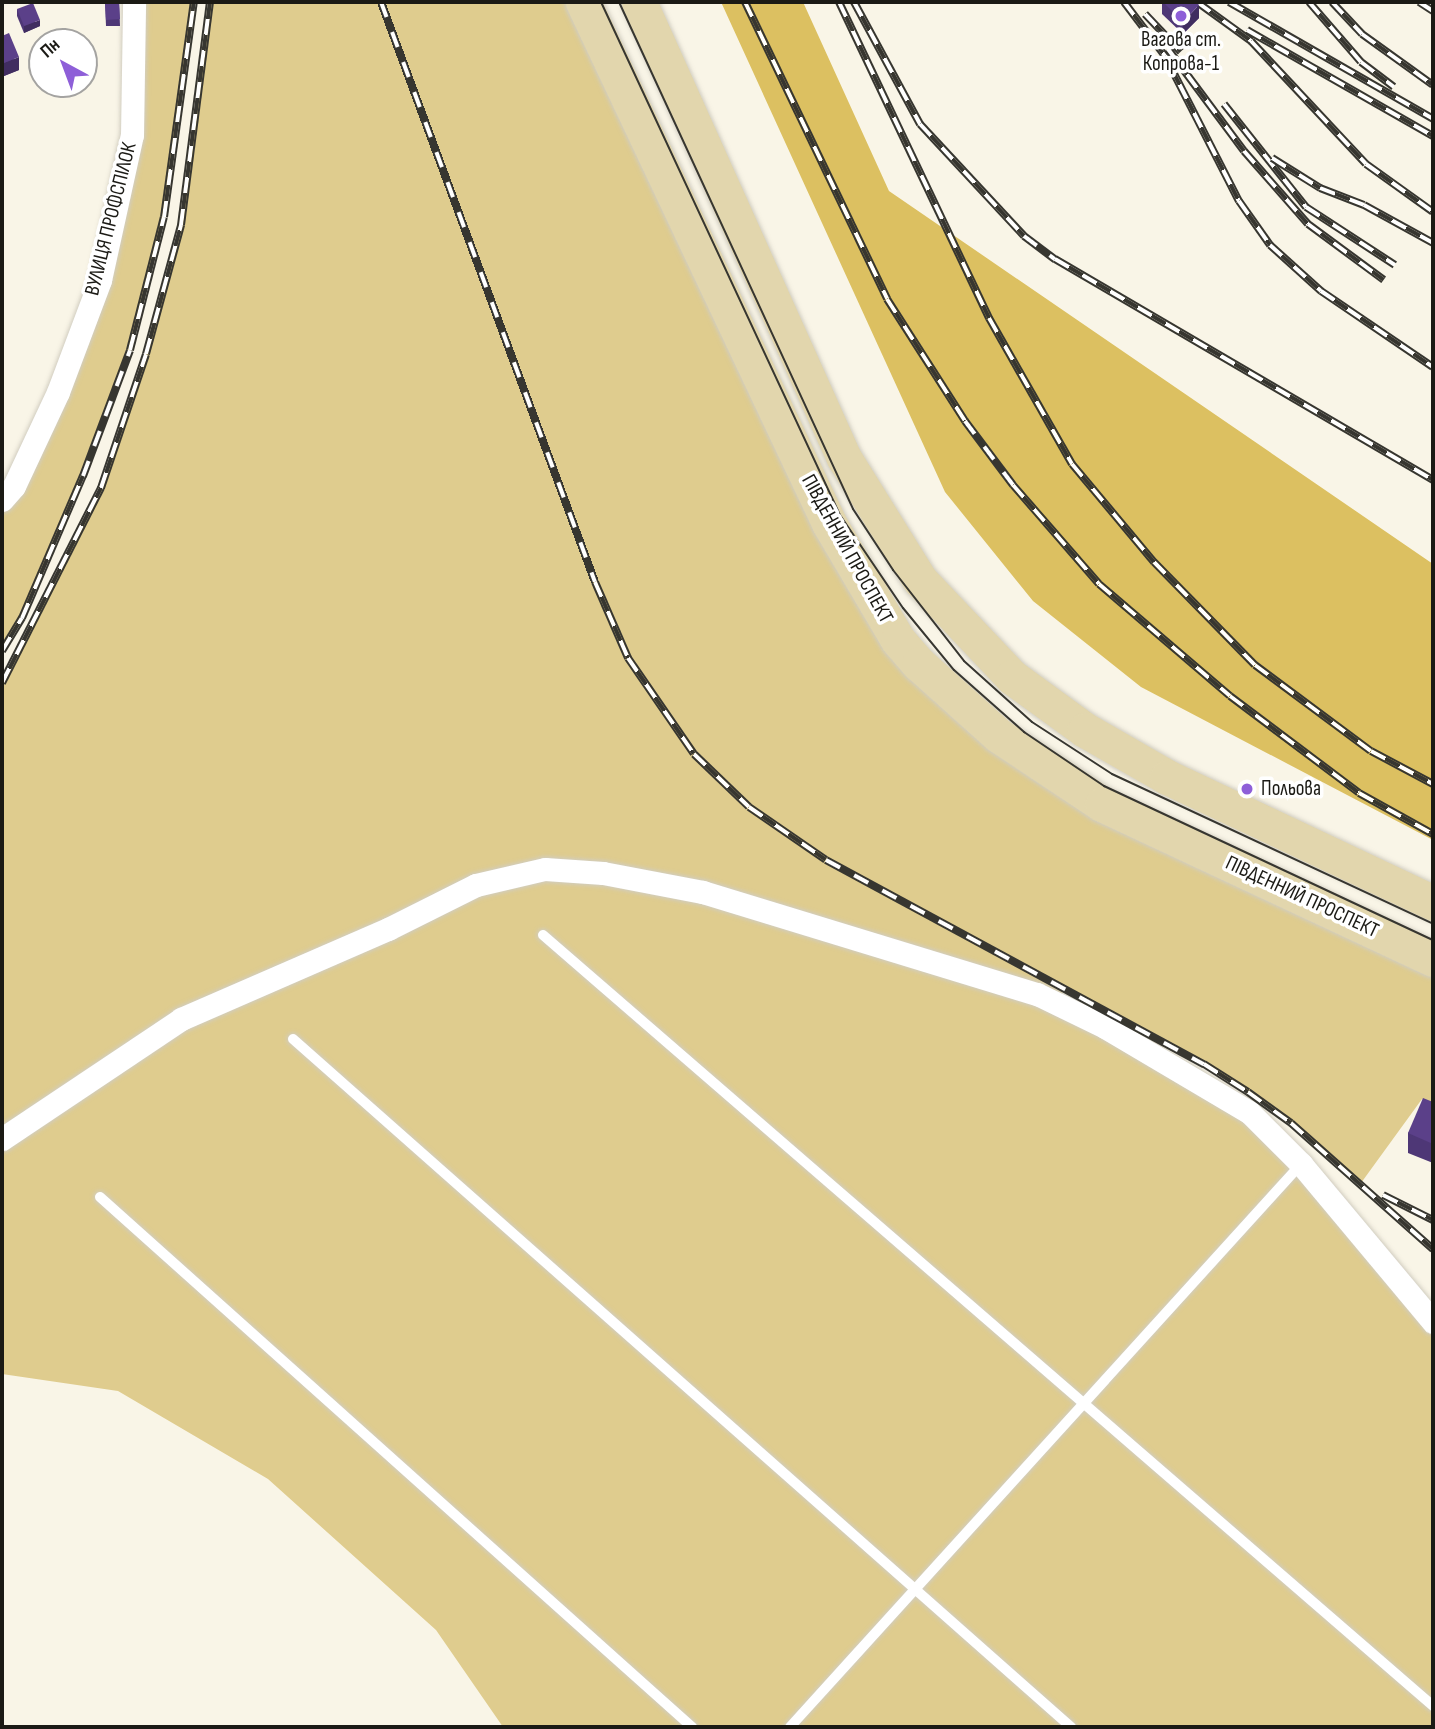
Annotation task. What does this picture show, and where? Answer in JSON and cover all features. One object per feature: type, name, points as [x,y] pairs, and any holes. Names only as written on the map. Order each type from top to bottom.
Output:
[{"type":"main road","name":"ПІВДЕННИЙ ПРОСПЕКТ","points":[[583,2],[828,523],[883,617],[919,664],[998,735],[1102,804],[1433,959]]},
{"type":"main road","name":"ПІВДЕННИЙ ПРОСПЕКТ","points":[[639,2],[844,458],[892,541],[975,643],[1012,677],[1097,737],[1167,776],[1433,903]]},
{"type":"street","name":"ВУЛИЦЯ ПРОФСПІЛОК","points":[[6,487],[58,392],[100,280],[132,135],[134,2]]},
{"type":"street","points":[[2,1139],[181,1019],[388,929],[476,885],[545,869],[603,873],[703,892],[1057,1001],[1249,1112],[1301,1164],[1433,1322]]},
{"type":"lane","points":[[543,935],[1433,1706]]},
{"type":"lane","points":[[293,1039],[1071,1727]]},
{"type":"lane","points":[[790,1727],[1301,1164]]},
{"type":"lane","points":[[100,1197],[692,1727]]},
{"type":"shaded area","points":[[134,2],[194,2],[164,217],[130,350],[83,476],[22,618],[2,651],[2,500],[58,392],[132,135]]},
{"type":"shaded area","points":[[210,2],[583,2],[861,583],[998,735],[1433,959],[1433,1103],[1422,1099],[1361,1183],[1291,1123],[1204,1064],[1064,990],[1057,1001],[1249,1112],[1433,1322],[1433,1727],[503,1727],[436,1630],[268,1479],[118,1391],[2,1374],[2,683],[101,488],[146,354],[181,225]]},
{"type":"shaded area","points":[[721,2],[803,2],[889,191],[1433,564],[1433,840],[1141,687],[1033,601],[945,492]]},
{"type":"building","points":[[105,2],[119,2],[120,19],[106,20]]},
{"type":"building","points":[[1163,2],[1196,2],[1199,5],[1183,22]]},
{"type":"building","points":[[33,3],[40,20],[24,26],[17,9]]},
{"type":"building","points":[[9,33],[19,57],[4,63],[2,36]]},
{"type":"building","points":[[1423,1098],[1433,1102],[1433,1144],[1408,1133]]},
{"type":"tram line","points":[[601,2],[840,515],[903,608],[954,670],[1024,732],[1104,786],[1433,940]]},
{"type":"tram line","points":[[619,2],[853,509],[893,570],[964,661],[1032,722],[1112,774],[1433,924]]},
{"type":"railway","points":[[2,651],[22,618],[83,476],[130,350],[164,217],[194,2]]},
{"type":"railway","points":[[2,683],[101,488],[146,354],[181,225],[210,2]]},
{"type":"railway","points":[[381,2],[595,582],[628,658],[694,754],[749,807],[826,860],[1204,1064],[1248,1092],[1291,1123],[1433,1249]]},
{"type":"railway","points":[[745,2],[887,299],[965,421],[1013,485],[1099,584],[1230,696],[1359,793],[1433,834]]},
{"type":"railway","points":[[839,2],[989,318],[1072,464],[1154,562],[1255,665],[1371,751],[1433,784]]},
{"type":"railway","points":[[854,2],[920,124],[1024,236],[1055,259],[1433,480]]},
{"type":"railway","points":[[1124,2],[1165,56],[1239,201],[1270,245],[1321,291],[1433,367]]},
{"type":"railway","points":[[1197,2],[1251,41],[1366,164],[1433,212]]},
{"type":"railway","points":[[1229,2],[1433,119]]},
{"type":"railway","points":[[1309,2],[1361,62],[1394,87]]},
{"type":"railway","points":[[1332,2],[1362,34],[1433,85]]},
{"type":"railway","points":[[1419,2],[1433,11]]},
{"type":"railway","points":[[1145,14],[1181,52]]},
{"type":"railway","points":[[1247,30],[1433,136]]},
{"type":"railway","points":[[1168,49],[1244,151],[1308,224],[1384,280]]},
{"type":"railway","points":[[1224,104],[1306,207],[1395,265]]},
{"type":"railway","points":[[1272,158],[1320,188],[1364,205],[1433,243]]},
{"type":"railway","points":[[1383,1195],[1433,1220]]},
{"type":"place","name":"Вагова ст. Копрова-1","points":[[1181,16]]},
{"type":"place","name":"Польова","points":[[1247,789]]}]
